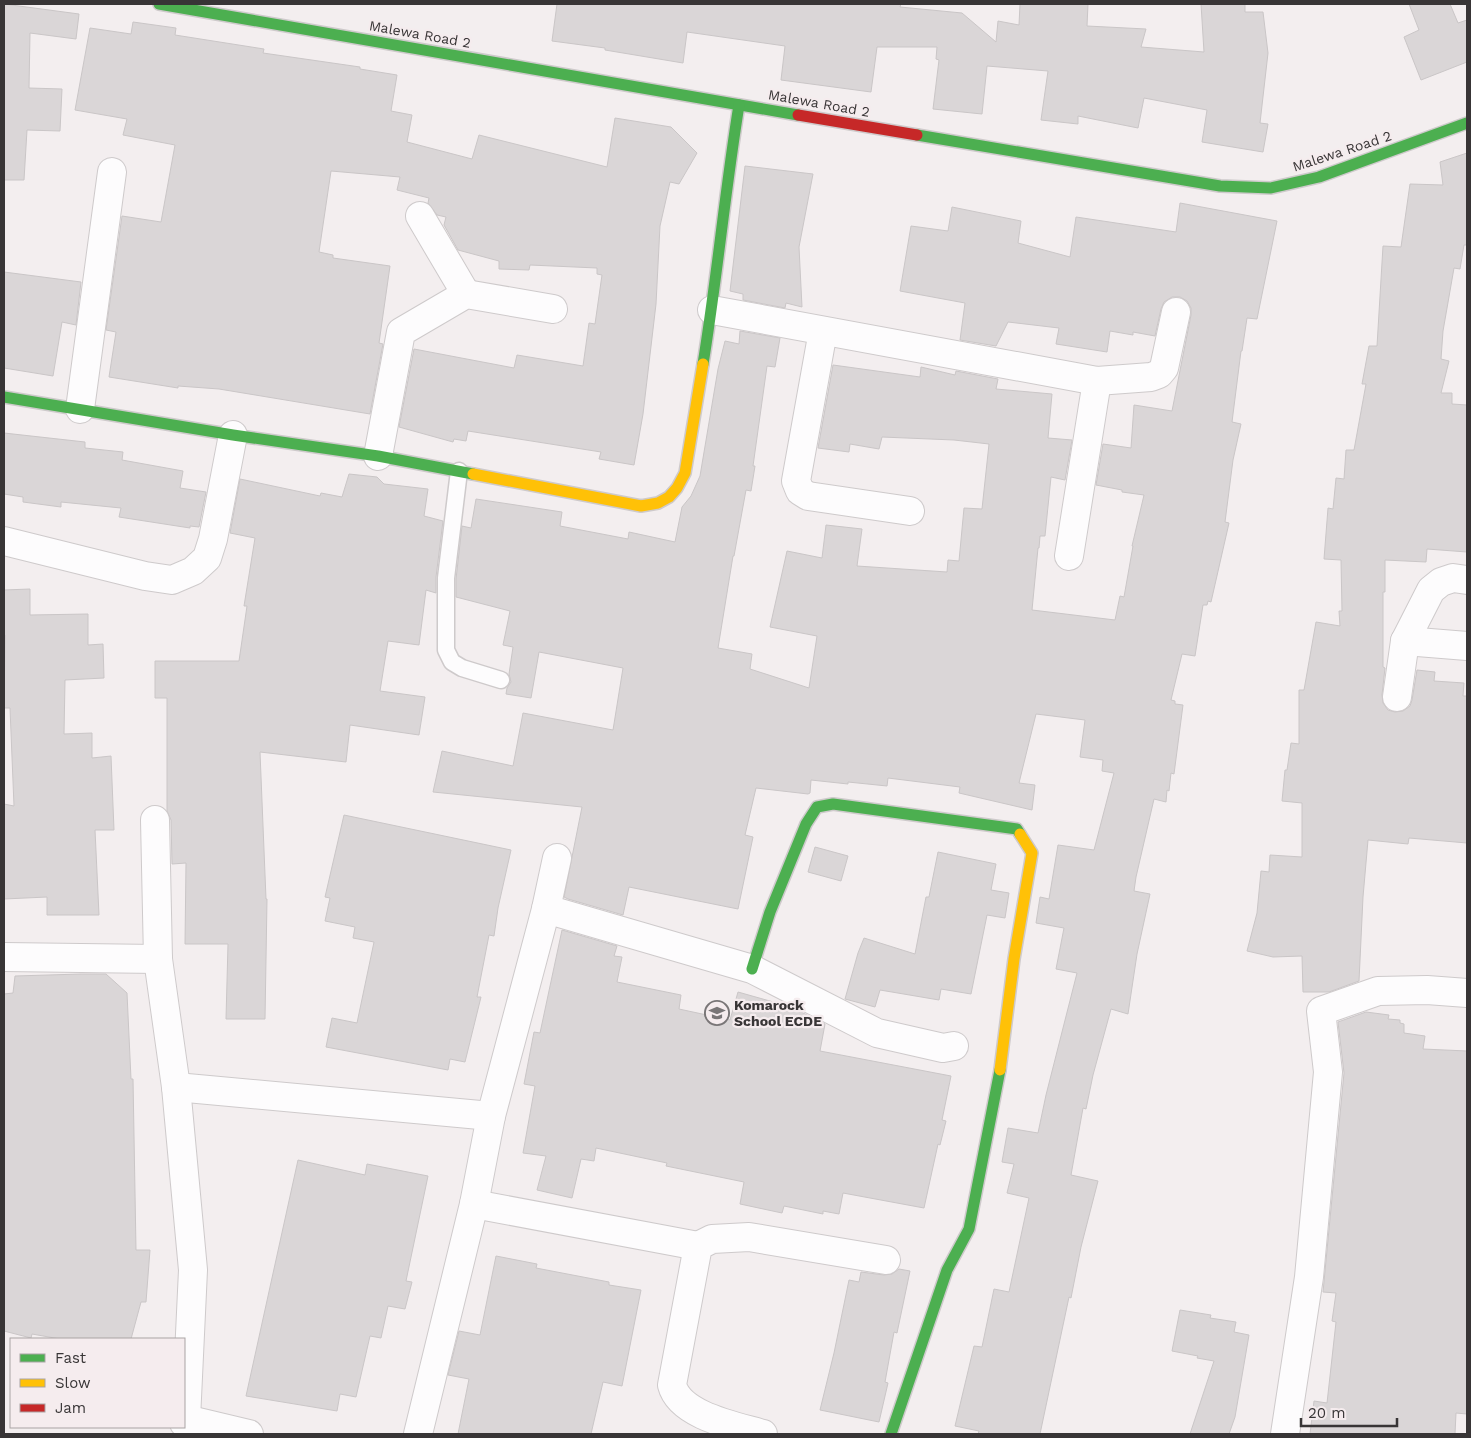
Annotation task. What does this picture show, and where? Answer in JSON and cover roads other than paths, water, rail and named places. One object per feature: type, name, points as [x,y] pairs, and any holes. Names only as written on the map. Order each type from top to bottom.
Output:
[{"type":"street","name":"Malewa Road 2","points":[[159,4],[1220,186],[1271,188],[1319,177],[1467,123]]},
{"type":"street","points":[[4,397],[233,435],[378,456],[615,502],[641,506],[660,504],[677,491],[685,473],[712,310],[739,105]]},
{"type":"street","points":[[80,409],[112,172]]},
{"type":"street","points":[[420,216],[466,294]]},
{"type":"street","points":[[378,456],[402,332],[466,294],[553,308]]},
{"type":"street","points":[[712,310],[1097,381],[1151,377],[1159,374],[1164,368],[1176,312]]},
{"type":"street","points":[[823,331],[796,481],[800,491],[808,496],[910,511]]},
{"type":"street","points":[[1069,556],[1097,381]]},
{"type":"street","points":[[4,541],[145,576],[172,580],[193,571],[207,558],[213,539],[233,435]]},
{"type":"street","points":[[1397,697],[1405,641],[1431,590],[1441,582],[1453,578],[1467,580]]},
{"type":"street","points":[[1405,641],[1467,646]]},
{"type":"street","points":[[752,969],[770,912],[806,824],[817,807],[833,804],[1017,829],[1032,853],[1014,959],[1001,1065],[969,1229],[948,1270],[891,1434]]},
{"type":"street","points":[[155,820],[158,959],[176,1087],[193,1270],[185,1395]]},
{"type":"street","points":[[418,1434],[474,1204],[491,1116],[546,909],[556,858]]},
{"type":"street","points":[[546,909],[752,969],[877,1033],[943,1048],[954,1046]]},
{"type":"street","points":[[4,957],[158,959]]},
{"type":"street","points":[[1285,1434],[1309,1277],[1328,1072],[1322,1011],[1378,992],[1428,990],[1467,993]]},
{"type":"street","points":[[176,1087],[491,1116]]},
{"type":"street","points":[[474,1204],[698,1246],[712,1239],[749,1237],[886,1260]]},
{"type":"street","points":[[698,1246],[672,1385],[674,1393],[677,1398],[703,1415],[763,1434]]},
{"type":"street","points":[[185,1426],[249,1434]]},
{"type":"lane","points":[[459,471],[446,578],[446,650],[452,662],[462,668],[501,680]]},
{"type":"place","name":"Komarock School ECDE","points":[[717,1013]]}]
